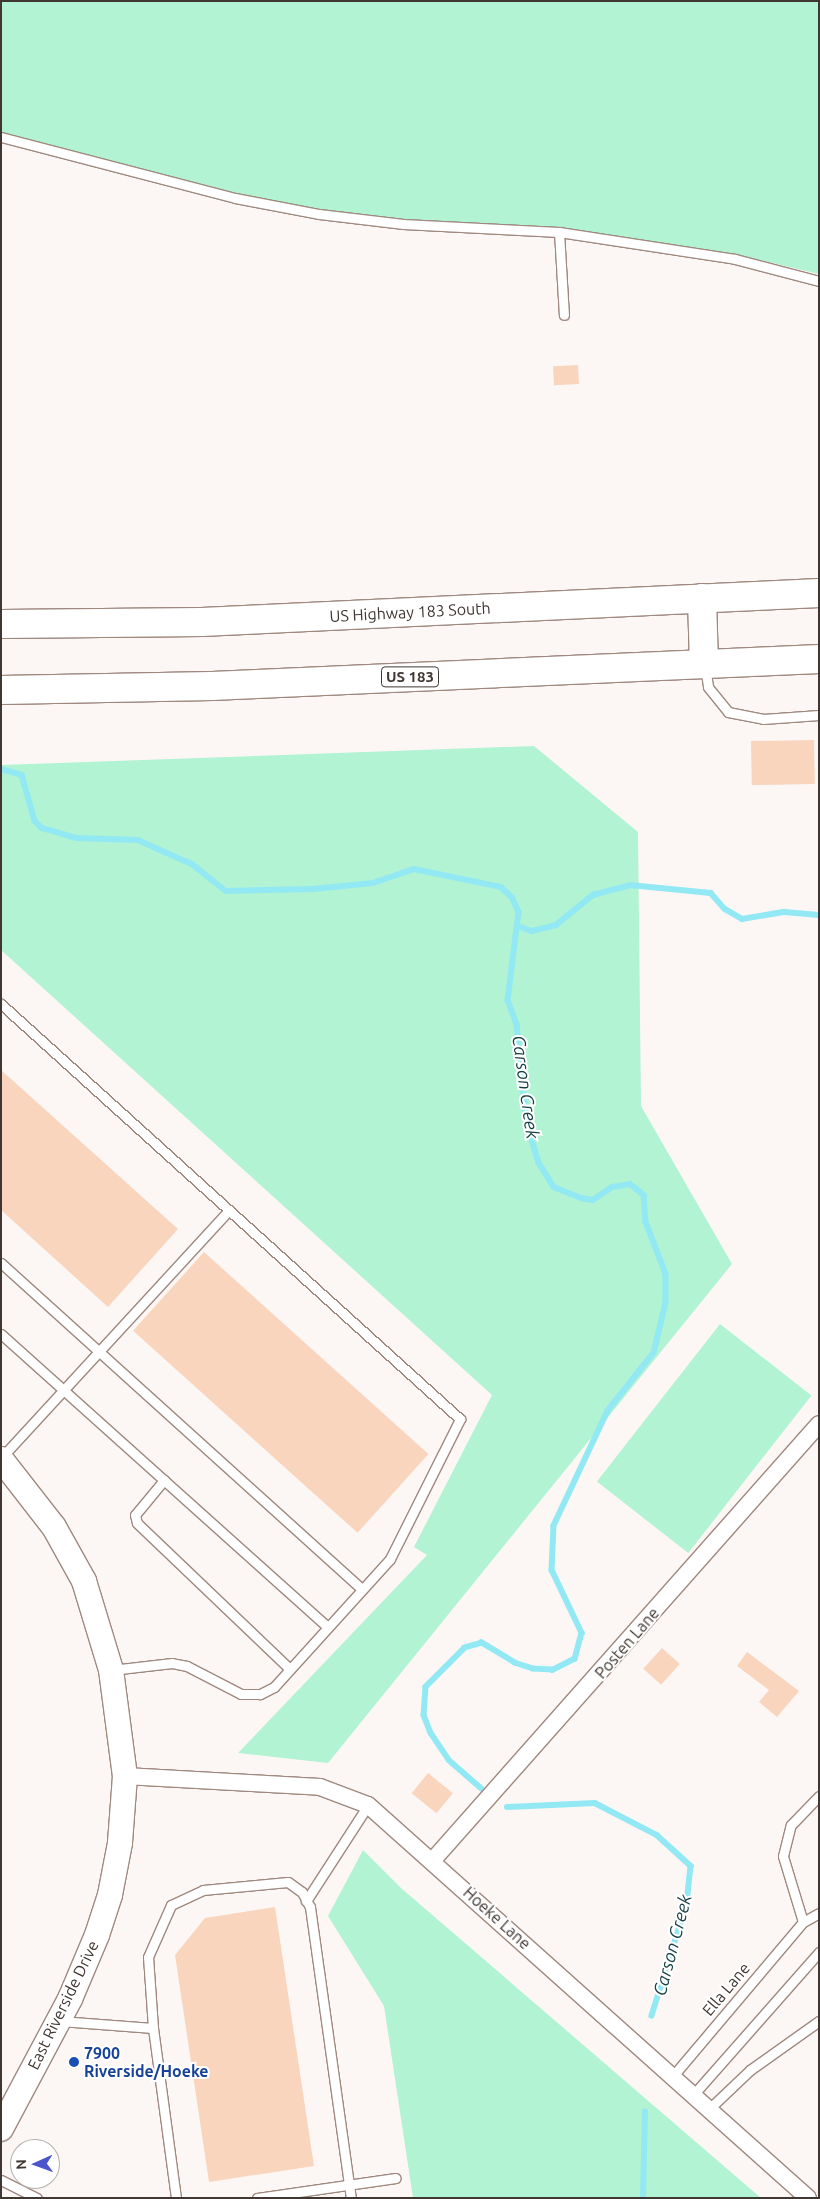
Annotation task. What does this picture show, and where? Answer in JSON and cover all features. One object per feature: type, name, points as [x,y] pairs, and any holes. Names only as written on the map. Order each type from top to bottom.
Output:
[{"type":"highway","name":"US Highway 183 South","points":[[1,624],[202,622],[819,593]]},
{"type":"highway","points":[[702,598],[704,664]]},
{"type":"highway","name":"US 183","points":[[1,690],[212,686],[819,659]]},
{"type":"main road","name":"East Riverside Drive","points":[[1,1458],[54,1527],[84,1581],[111,1670],[119,1712],[125,1776],[120,1843],[110,1895],[97,1935],[59,2020],[1,2129]]},
{"type":"street","name":"Posten Lane","points":[[432,1860],[819,1424]]},
{"type":"street","name":"Hoeke Lane","points":[[125,1776],[320,1786],[368,1805],[432,1860],[808,2198]]},
{"type":"lane","points":[[1,137],[235,198],[319,214],[402,224],[559,232],[735,259],[819,281]]},
{"type":"lane","points":[[559,232],[564,315]]},
{"type":"lane","points":[[704,664],[708,687],[728,712],[763,719],[819,715]]},
{"type":"lane","points":[[1,1004],[460,1419],[390,1559],[274,1687],[260,1694],[240,1694],[188,1666],[172,1663],[111,1670]]},
{"type":"lane","points":[[1,1458],[229,1210]]},
{"type":"lane","points":[[1,1264],[362,1589]]},
{"type":"lane","points":[[1,1334],[328,1627]]},
{"type":"lane","points":[[164,1480],[135,1515],[137,1523],[290,1669]]},
{"type":"lane","points":[[804,1922],[784,1856],[791,1825],[819,1796]]},
{"type":"lane","points":[[306,1901],[368,1805]]},
{"type":"lane","points":[[176,2198],[154,2028],[148,1957],[171,1905],[203,1890],[288,1882],[302,1892],[306,1901],[351,2198]]},
{"type":"lane","name":"Ella Lane","points":[[672,2077],[804,1922],[819,1914]]},
{"type":"lane","points":[[693,2095],[819,1952]]},
{"type":"lane","points":[[59,2020],[154,2028]]},
{"type":"lane","points":[[710,2109],[750,2070],[819,2022]]},
{"type":"lane","points":[[256,2198],[396,2178]]},
{"type":"lane","points":[[1,2180],[37,2198]]},
{"type":"green space","points":[[1,1],[819,1],[819,274],[735,254],[562,228],[402,219],[320,210],[236,193],[1,132]]},
{"type":"green space","points":[[534,746],[638,832],[641,1106],[732,1264],[328,1763],[238,1753],[427,1555],[414,1547],[492,1395],[1,950],[1,765]]},
{"type":"green space","points":[[720,1324],[811,1395],[688,1553],[597,1482]]},
{"type":"green space","points":[[363,1850],[401,1888],[761,2198],[413,2198],[384,2006],[328,1916]]},
{"type":"building","points":[[578,365],[579,384],[554,385],[553,366]]},
{"type":"building","points":[[814,740],[815,784],[752,785],[751,741]]},
{"type":"building","points":[[1,1070],[178,1229],[108,1307],[1,1210]]},
{"type":"building","points":[[204,1252],[428,1454],[358,1533],[133,1331]]},
{"type":"building","points":[[662,1648],[680,1664],[661,1685],[643,1669]]},
{"type":"building","points":[[747,1652],[799,1691],[777,1717],[759,1702],[769,1690],[737,1666]]},
{"type":"building","points":[[428,1773],[453,1793],[437,1813],[412,1793]]},
{"type":"building","points":[[275,1907],[314,2166],[209,2182],[175,1955],[205,1918]]},
{"type":"waterway","name":"Carson Creek","points":[[1,769],[22,775],[35,821],[42,828],[77,838],[138,840],[192,864],[226,891],[313,889],[373,883],[414,869],[501,887],[512,897],[519,912],[508,1000],[517,1025],[527,1123],[539,1163],[554,1187],[581,1198],[593,1200],[612,1187],[630,1184],[644,1195],[646,1222],[666,1274],[666,1303],[654,1353],[608,1411],[554,1526],[552,1570],[582,1633],[575,1659],[553,1670],[533,1669],[515,1663],[482,1643],[465,1648],[426,1687],[424,1715],[431,1733],[449,1760],[481,1788]]},
{"type":"waterway","points":[[518,926],[532,931],[556,925],[593,895],[630,885],[711,893],[725,909],[742,919],[784,912],[819,915]]},
{"type":"waterway","name":"Carson Creek","points":[[507,1807],[595,1803],[657,1835],[691,1866],[687,1904],[652,2016]]},
{"type":"waterway","name":"Carson Creek","points":[[643,2198],[645,2112]]},
{"type":"place","name":"7900 Riverside/Hoeke","points":[[74,2062]]}]
